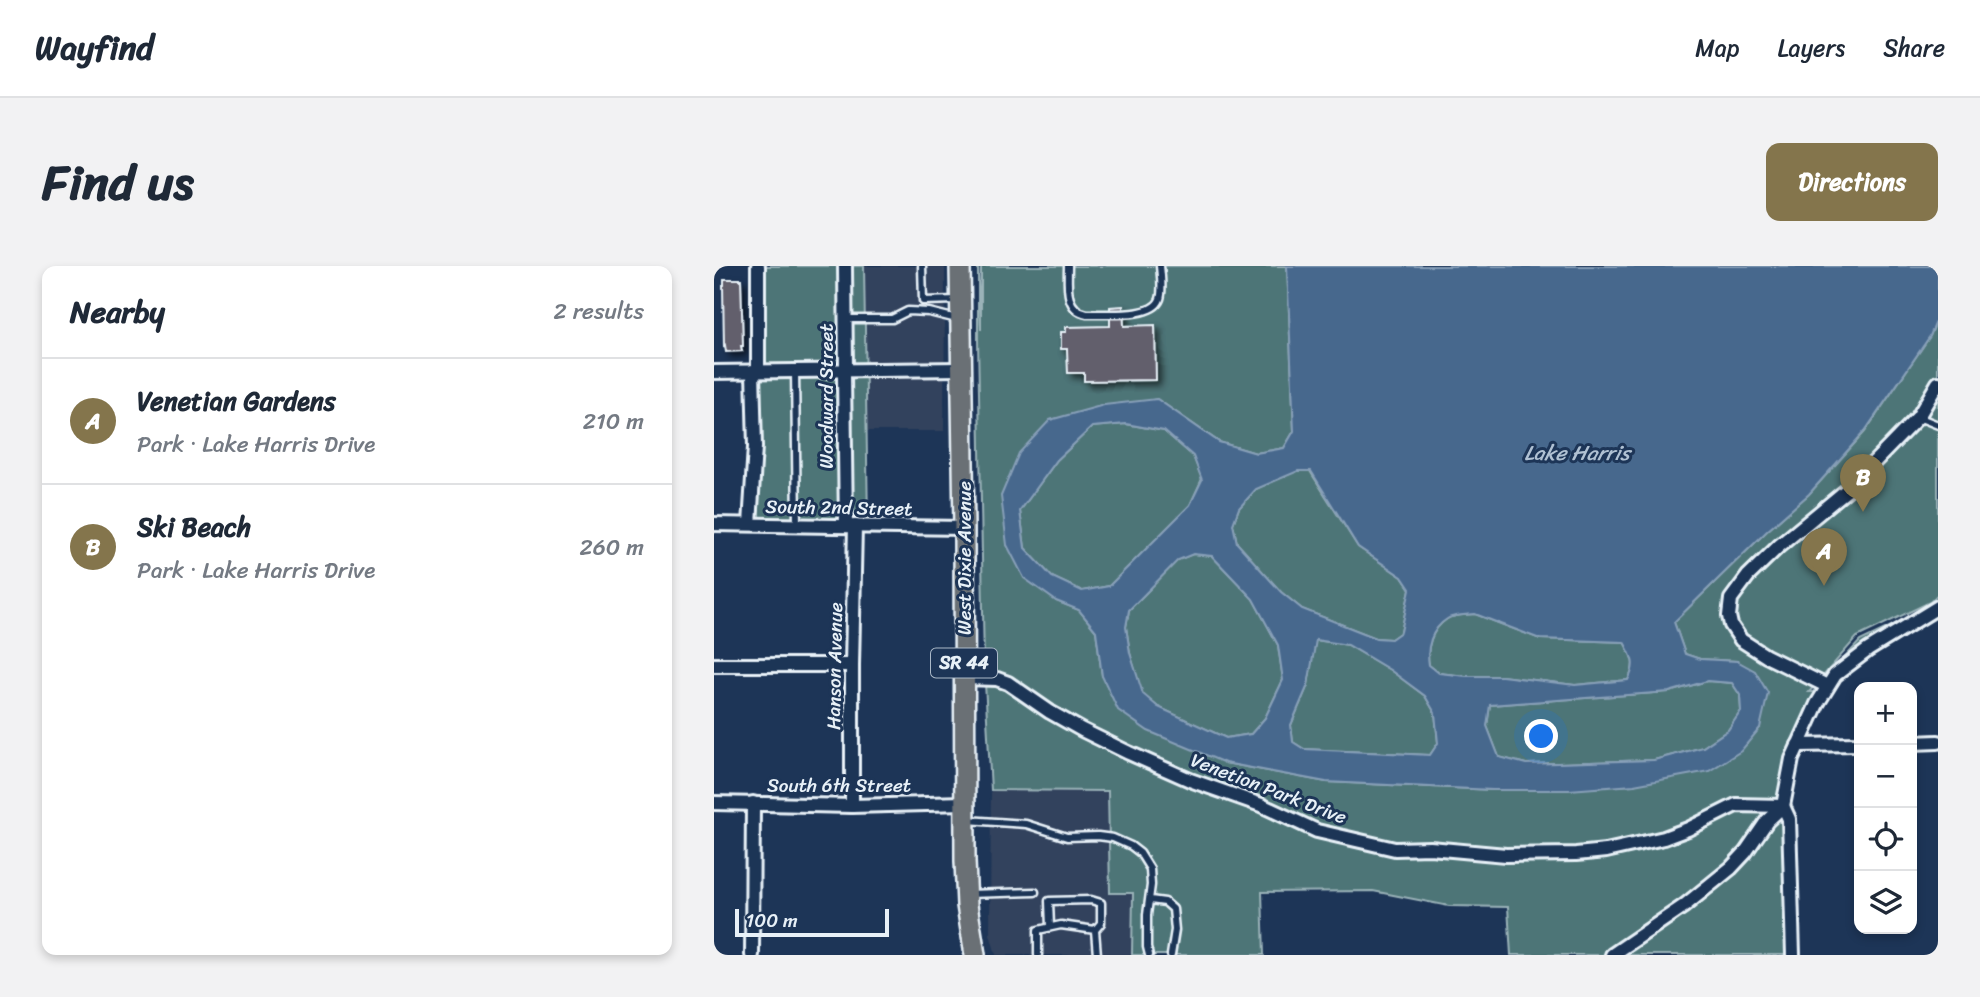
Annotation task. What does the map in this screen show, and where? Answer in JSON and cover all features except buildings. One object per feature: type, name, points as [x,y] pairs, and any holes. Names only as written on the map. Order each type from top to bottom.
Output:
[{"type":"main road","name":"SR 44","points":[[960,266],[961,369]]},
{"type":"main road","name":"West Dixie Avenue","points":[[961,369],[964,811],[966,894],[975,955]]},
{"type":"street","points":[[750,524],[755,447],[758,266]]},
{"type":"street","name":"Woodward Street","points":[[845,266],[844,425],[851,526]]},
{"type":"street","points":[[714,372],[961,369]]},
{"type":"street","points":[[1827,686],[1766,656],[1741,640],[1731,625],[1731,599],[1748,576],[1779,546],[1848,489],[1918,417],[1938,383]]},
{"type":"street","name":"South 2nd Street","points":[[714,524],[964,528]]},
{"type":"street","name":"Hanson Avenue","points":[[851,526],[852,806]]},
{"type":"street","points":[[1793,955],[1789,820],[1783,806],[1792,759],[1827,686],[1844,667],[1938,607]]},
{"type":"street","points":[[714,665],[852,665]]},
{"type":"street","name":"Venetion Park Drive","points":[[964,678],[997,679],[1008,683],[1050,712],[1118,748],[1190,780],[1261,805],[1317,831],[1395,849],[1430,848],[1506,855],[1576,854],[1617,849],[1664,838],[1736,805],[1783,806]]},
{"type":"street","points":[[1917,743],[1938,742]]},
{"type":"street","points":[[1798,746],[1854,744]]},
{"type":"street","name":"South 6th Street","points":[[714,803],[964,811]]},
{"type":"street","points":[[752,955],[753,803]]},
{"type":"street","points":[[1612,955],[1684,906],[1722,876],[1745,853],[1767,821],[1783,806]]},
{"type":"lane","points":[[922,266],[923,300],[960,310]]},
{"type":"lane","points":[[1068,266],[1068,294],[1072,305],[1078,312],[1087,314],[1142,312],[1153,308],[1160,299],[1160,266]]},
{"type":"lane","points":[[846,319],[892,319],[908,311],[960,310]]},
{"type":"lane","points":[[795,371],[797,525]]},
{"type":"lane","points":[[1918,417],[1938,425]]},
{"type":"lane","points":[[964,811],[1026,824],[1067,837],[1113,838],[1140,853],[1150,869],[1147,915],[1149,955]]},
{"type":"lane","points":[[966,894],[1035,891]]},
{"type":"lane","points":[[1050,927],[1049,901],[1091,900],[1101,903],[1101,923],[1095,930],[1097,955]]},
{"type":"lane","points":[[1150,900],[1165,902],[1172,909],[1175,930],[1171,955]]},
{"type":"lane","points":[[1038,955],[1038,930],[1060,925],[1095,930]]},
{"type":"shaded area","points":[[864,266],[945,266],[944,431],[866,431]]},
{"type":"shaded area","points":[[991,790],[1108,790],[1110,892],[1133,893],[1132,955],[996,955],[990,934]]},
{"type":"green space","points":[[750,266],[864,266],[868,523],[751,525]]},
{"type":"green space","points":[[978,266],[981,330],[981,266],[1287,266],[1294,431],[1284,448],[1256,453],[1219,442],[1157,399],[1050,420],[1007,545],[1056,601],[1079,610],[1096,631],[1102,676],[1225,763],[1326,782],[1493,790],[1634,785],[1760,728],[1737,661],[1700,659],[1685,654],[1674,622],[1809,494],[1865,432],[1930,336],[1938,317],[1938,594],[1930,602],[1857,637],[1809,692],[1813,692],[1860,641],[1927,609],[1833,681],[1812,714],[1786,801],[1792,955],[1511,955],[1508,907],[1449,906],[1373,891],[1262,892],[1264,955],[1132,955],[1133,893],[1110,893],[1108,791],[991,790],[984,665]]},
{"type":"green space","points":[[1126,424],[1164,431],[1193,456],[1202,479],[1190,505],[1109,586],[1082,591],[1052,577],[1025,548],[1020,511],[1057,460],[1092,427]]},
{"type":"green space","points":[[1298,470],[1310,471],[1358,547],[1402,577],[1410,589],[1401,632],[1391,639],[1376,638],[1302,609],[1281,592],[1237,543],[1233,524],[1239,508],[1256,489]]},
{"type":"green space","points":[[1193,554],[1212,556],[1253,599],[1278,645],[1283,680],[1265,718],[1251,734],[1226,738],[1158,707],[1142,694],[1130,653],[1126,627],[1129,610],[1178,560]]},
{"type":"green space","points":[[1475,614],[1540,639],[1624,642],[1632,661],[1631,674],[1628,680],[1575,685],[1502,676],[1439,673],[1429,665],[1428,652],[1433,634],[1450,618]]},
{"type":"green space","points":[[1315,640],[1348,645],[1390,670],[1425,696],[1435,713],[1438,743],[1430,755],[1304,749],[1293,742],[1291,725],[1308,685]]},
{"type":"green space","points":[[1707,681],[1732,683],[1740,695],[1741,711],[1728,730],[1703,747],[1654,760],[1526,764],[1499,757],[1487,726],[1490,705],[1669,692]]},
{"type":"water","name":"Lake Harris","points":[[1287,266],[1938,266],[1938,317],[1930,336],[1865,431],[1809,494],[1674,622],[1685,654],[1700,659],[1737,661],[1755,671],[1768,693],[1760,728],[1741,751],[1709,771],[1634,785],[1569,790],[1493,790],[1326,782],[1225,763],[1148,731],[1118,710],[1102,676],[1096,631],[1079,610],[1056,601],[1024,578],[1007,545],[1001,496],[1019,453],[1050,420],[1104,405],[1157,399],[1219,442],[1256,453],[1284,448],[1294,431]],"holes":[[[1126,424],[1164,431],[1193,456],[1202,480],[1190,505],[1109,586],[1082,591],[1052,577],[1025,548],[1020,511],[1057,460],[1092,427]],[[1298,471],[1311,471],[1358,547],[1402,577],[1410,589],[1401,632],[1391,639],[1376,638],[1302,609],[1281,592],[1237,543],[1233,524],[1239,508],[1256,489]],[[1193,554],[1212,556],[1253,599],[1278,645],[1283,680],[1265,718],[1251,734],[1226,738],[1158,707],[1143,694],[1130,653],[1126,627],[1129,610],[1178,560]],[[1475,614],[1540,639],[1624,642],[1632,661],[1631,674],[1628,680],[1575,685],[1502,676],[1439,673],[1429,665],[1429,646],[1437,628],[1456,616]],[[1316,640],[1348,645],[1390,670],[1425,696],[1435,713],[1438,743],[1430,755],[1304,749],[1293,742],[1291,725],[1308,685]],[[1707,681],[1732,683],[1740,695],[1741,711],[1728,730],[1703,747],[1654,760],[1526,764],[1499,757],[1487,726],[1490,705],[1669,692]]]},
{"type":"place","name":"Ski Beach","points":[[1863,512]]},
{"type":"place","name":"Venetian Gardens","points":[[1824,586]]}]
